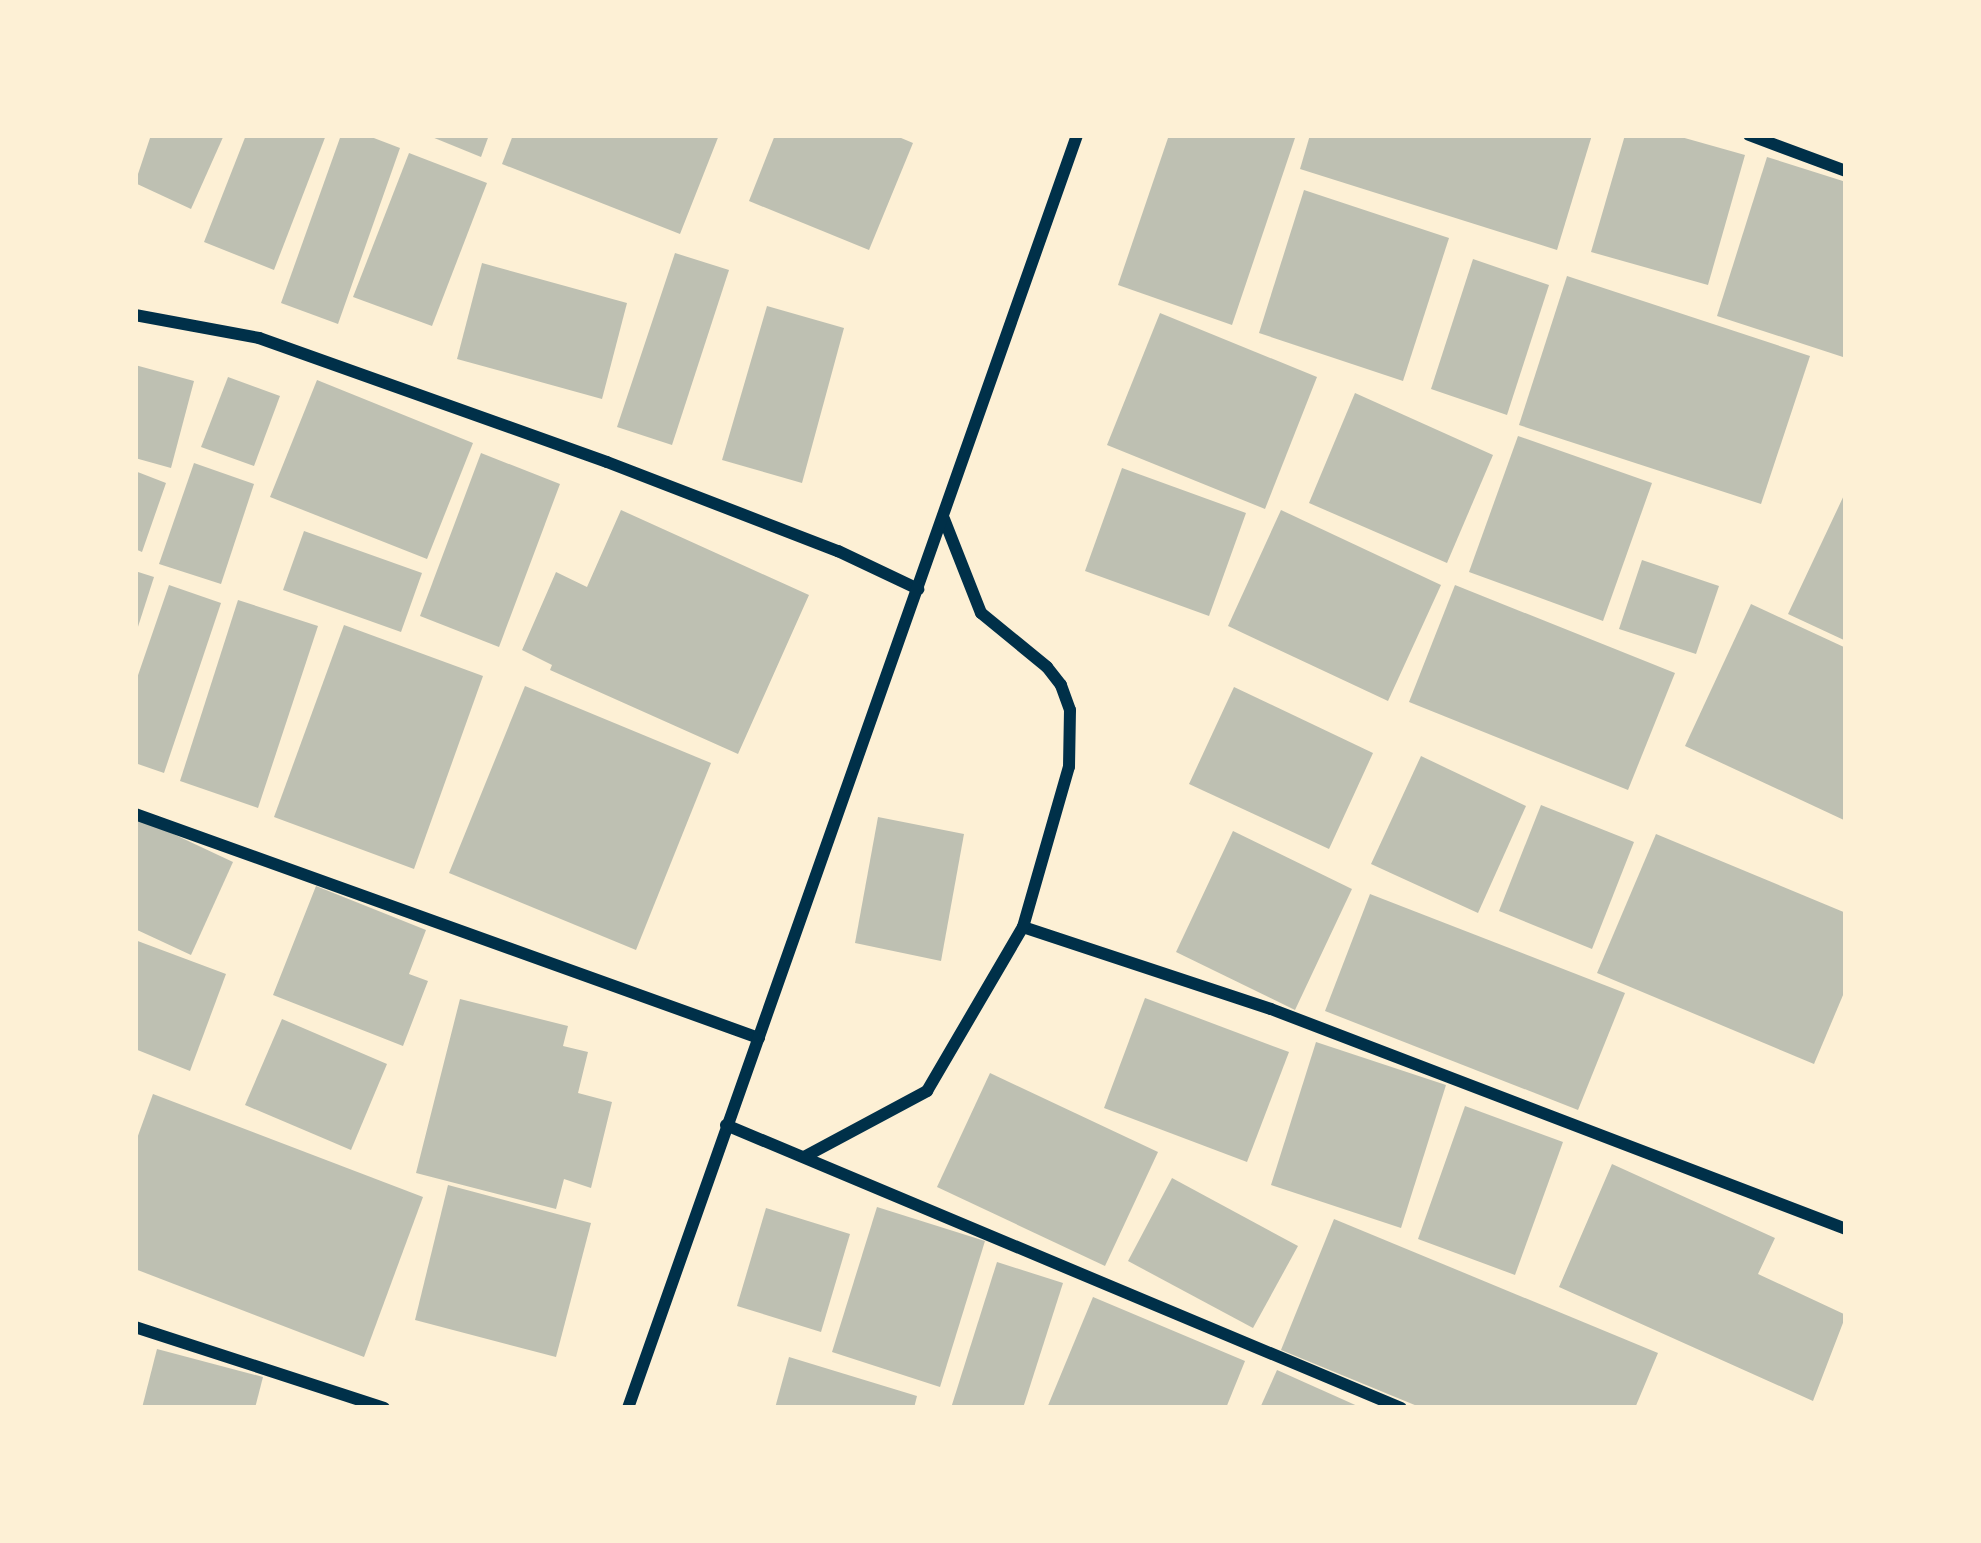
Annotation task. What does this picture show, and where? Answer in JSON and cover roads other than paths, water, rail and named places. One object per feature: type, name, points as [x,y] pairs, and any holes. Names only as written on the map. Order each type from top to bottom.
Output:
[{"type":"street","points":[[628,1408],[1077,135]]},
{"type":"street","points":[[1749,135],[1846,171]]},
{"type":"street","points":[[135,315],[259,338],[607,462],[838,551],[918,589]]},
{"type":"street","points":[[804,1157],[927,1090],[1023,927],[1069,767],[1070,710],[1047,667],[981,613],[944,518]]},
{"type":"street","points":[[135,814],[759,1038]]},
{"type":"street","points":[[1023,927],[1271,1009],[1846,1229]]},
{"type":"street","points":[[726,1125],[1401,1408]]},
{"type":"street","points":[[135,1327],[383,1408]]}]
